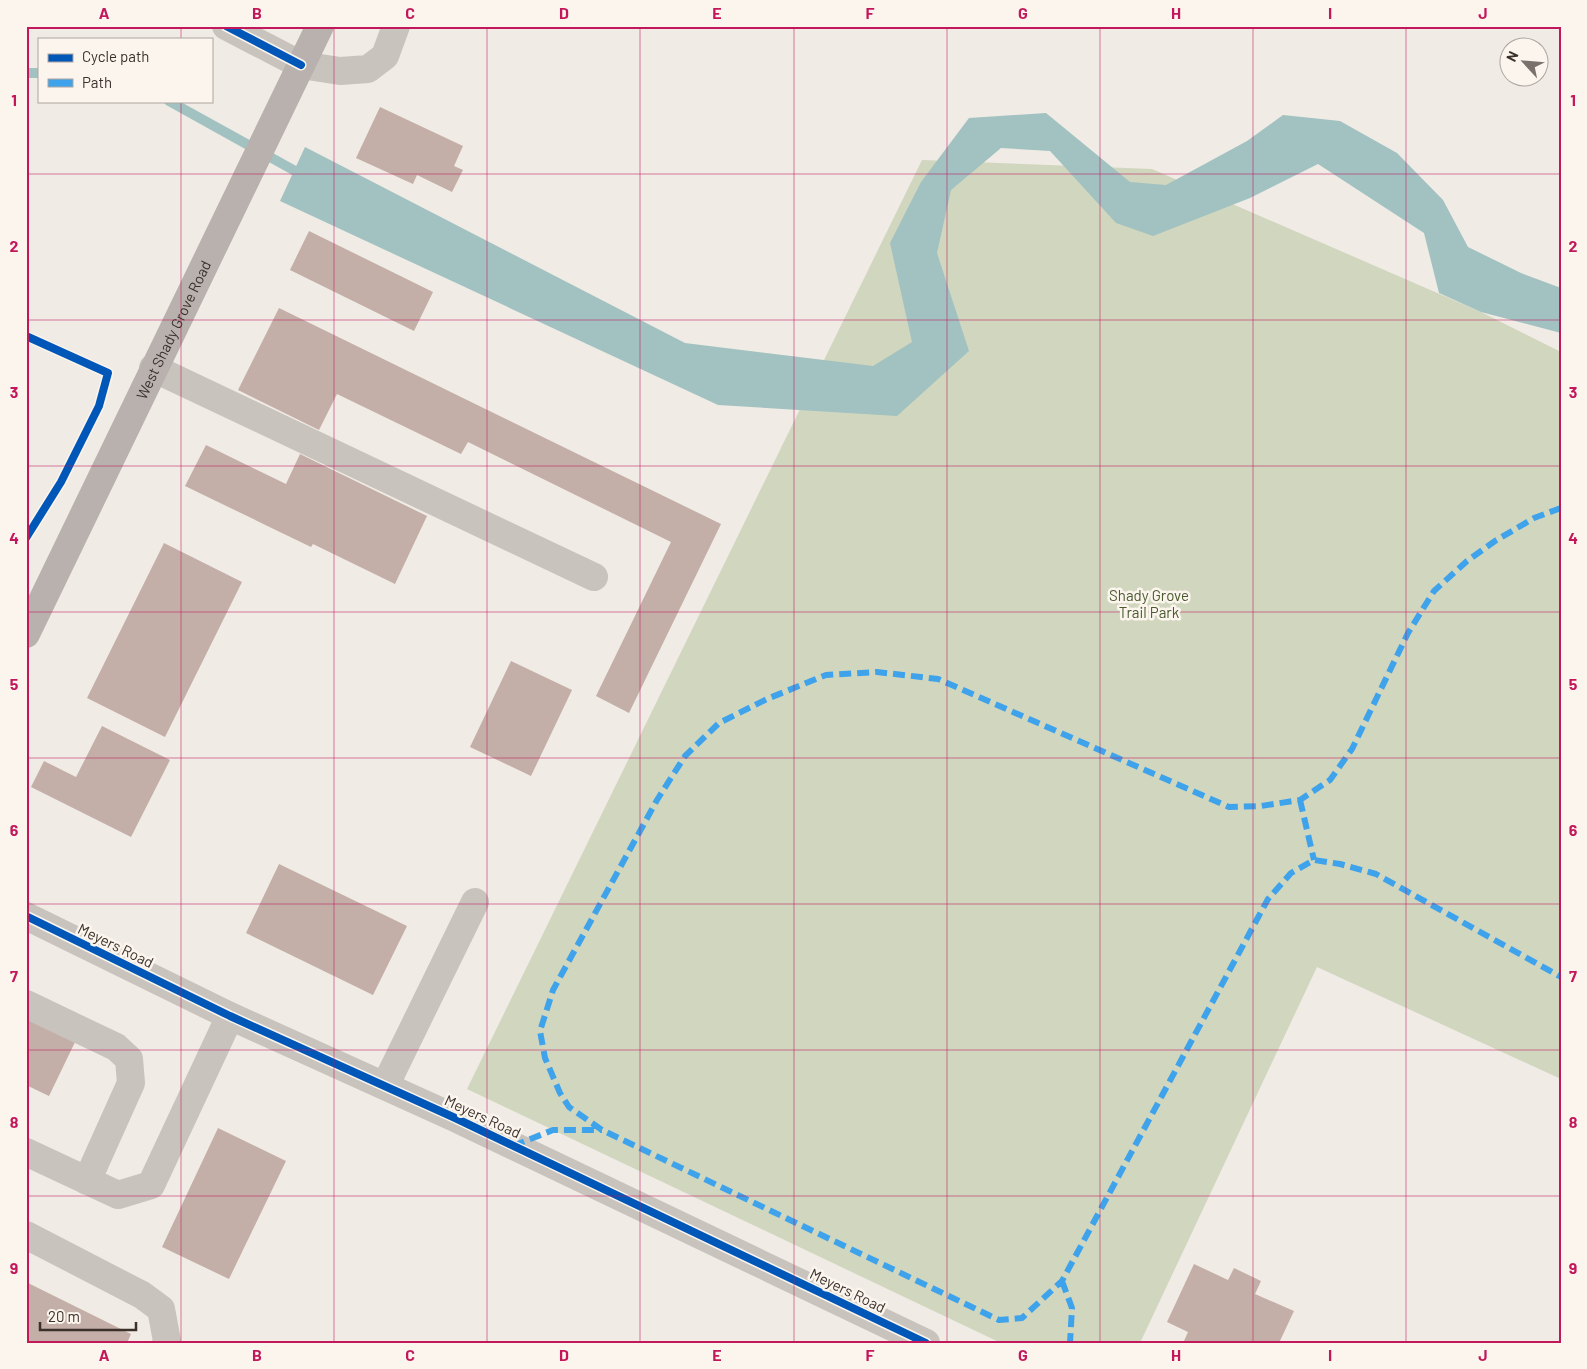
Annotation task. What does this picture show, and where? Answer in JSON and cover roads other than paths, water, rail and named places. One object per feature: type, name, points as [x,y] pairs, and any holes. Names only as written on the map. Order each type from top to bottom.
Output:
[{"type":"main road","name":"West Shady Grove Road","points":[[26,634],[320,26]]},
{"type":"street","points":[[231,27],[301,65],[340,71],[368,69],[385,56],[396,26]]},
{"type":"street","points":[[153,368],[594,577]]},
{"type":"street","points":[[385,1086],[475,902]]},
{"type":"street","name":"Meyers Road","points":[[26,916],[230,1016],[453,1117],[926,1343]]},
{"type":"street","points":[[26,1004],[116,1047],[129,1059],[131,1083],[86,1181]]},
{"type":"street","points":[[26,1152],[118,1195],[151,1186],[230,1016]]},
{"type":"street","points":[[26,1235],[142,1295],[161,1309],[166,1343]]},
{"type":"water","points":[[1046,113],[1130,182],[1166,185],[1247,141],[1283,115],[1340,121],[1397,153],[1443,200],[1468,247],[1521,273],[1561,288],[1561,333],[1481,312],[1439,293],[1424,233],[1318,164],[1250,198],[1153,236],[1116,223],[1050,151],[1001,148],[951,190],[937,253],[969,351],[897,416],[718,405],[280,201],[305,147],[685,343],[873,366],[912,342],[890,243],[921,182],[969,118]]},
{"type":"waterway","points":[[26,73],[38,73]]},
{"type":"waterway","points":[[171,102],[306,177]]},
{"type":"park label","name":"Shady Grove Trail Park","points":[[1149,604]]}]
